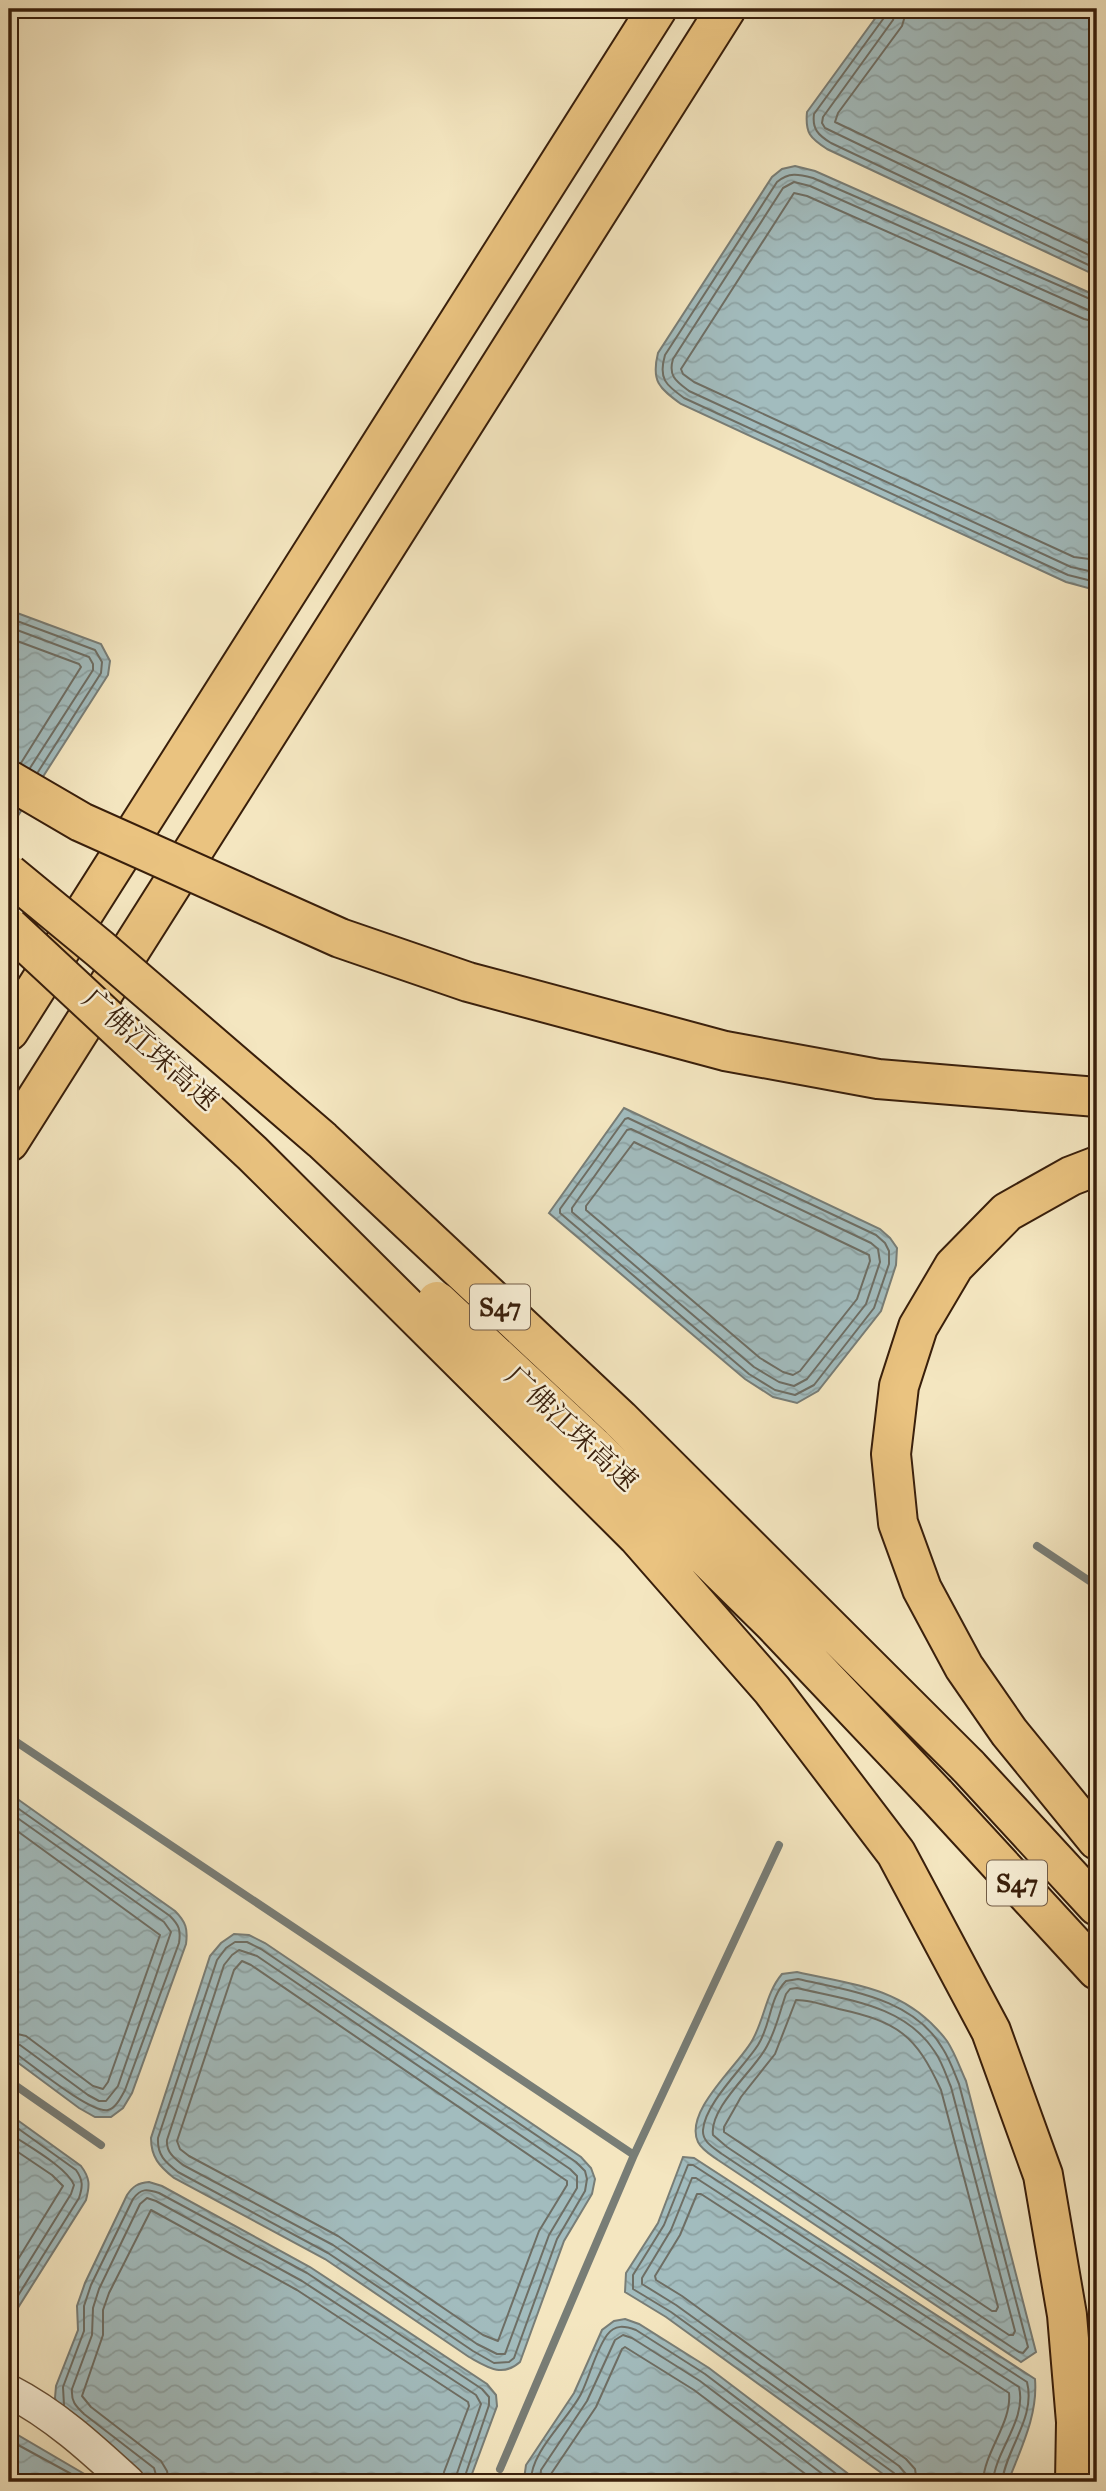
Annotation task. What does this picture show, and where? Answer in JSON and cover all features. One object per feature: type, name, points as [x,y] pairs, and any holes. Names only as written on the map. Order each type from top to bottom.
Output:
[{"type":"main road","points":[[9,1031],[657,9]]},
{"type":"main road","points":[[13,1127],[726,9]]},
{"type":"main road","points":[[9,780],[82,822],[340,938],[468,982],[725,1051],[878,1079],[1097,1097]]},
{"type":"main road","name":"广佛江珠高速","points":[[9,874],[322,1140],[620,1419],[968,1766],[1097,1906]]},
{"type":"main road","points":[[9,927],[252,1153],[637,1536],[772,1690],[896,1853],[991,2031],[1043,2175],[1067,2315],[1076,2422],[1075,2482]]},
{"type":"main road","name":"广佛江珠高速","points":[[9,927],[321,1194],[595,1448],[773,1623],[1097,1970]]},
{"type":"main road","points":[[1097,1166],[1070,1176],[1007,1212],[954,1266],[918,1327],[899,1386],[891,1454],[898,1523],[922,1589],[964,1667],[1009,1732],[1097,1840]]},
{"type":"lane","points":[[9,2391],[82,2440],[128,2482]]},
{"type":"water","points":[[882,9],[1097,9],[1097,276],[827,149],[813,138],[808,130],[807,112]]},
{"type":"water","points":[[795,166],[815,171],[1097,296],[1097,586],[1088,588],[1066,582],[681,404],[662,388],[656,377],[658,353],[772,177],[782,169]]},
{"type":"water","points":[[9,610],[101,644],[110,661],[108,675],[14,822],[9,818]]},
{"type":"water","points":[[624,1108],[880,1229],[897,1248],[896,1265],[881,1311],[818,1391],[797,1403],[773,1397],[745,1379],[549,1213]]},
{"type":"water","points":[[9,1793],[175,1911],[185,1926],[186,1944],[132,2093],[123,2108],[111,2117],[95,2117],[79,2108],[9,2056]]},
{"type":"water","points":[[234,1934],[249,1935],[265,1943],[581,2157],[591,2168],[595,2179],[592,2194],[564,2241],[520,2362],[513,2367],[494,2369],[469,2357],[325,2259],[174,2178],[157,2161],[152,2151],[151,2138],[210,1956],[221,1943]]},
{"type":"water","points":[[797,1972],[861,1986],[898,2000],[932,2023],[950,2046],[966,2081],[1036,2352],[1021,2362],[718,2160],[698,2142],[696,2130],[706,2102],[753,2039],[777,1981],[782,1974]]},
{"type":"water","points":[[9,2114],[81,2166],[89,2186],[86,2200],[9,2322]]},
{"type":"water","points":[[683,2157],[694,2158],[1035,2379],[1031,2418],[1008,2482],[894,2482],[666,2317],[625,2292],[626,2273],[658,2223]]},
{"type":"water","points":[[149,2182],[162,2186],[310,2267],[487,2384],[496,2395],[497,2406],[469,2482],[146,2482],[74,2427],[58,2408],[55,2398],[56,2386],[78,2330],[77,2306],[85,2283],[127,2195],[136,2186]]},
{"type":"water","points":[[625,2319],[639,2324],[709,2368],[859,2482],[525,2482],[526,2465],[574,2393],[602,2330],[614,2321]]},
{"type":"water","points":[[9,2433],[16,2434],[98,2482],[9,2482]]},
{"type":"waterway","points":[[1037,1546],[1097,1586]]},
{"type":"waterway","points":[[9,1737],[634,2155]]},
{"type":"waterway","points":[[500,2469],[634,2155],[779,1845]]},
{"type":"waterway","points":[[9,2081],[101,2145]]}]
